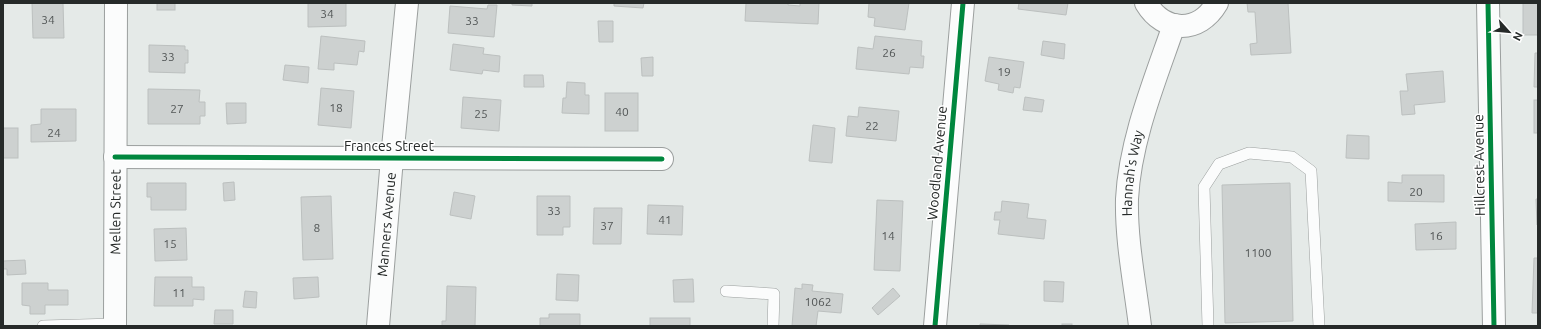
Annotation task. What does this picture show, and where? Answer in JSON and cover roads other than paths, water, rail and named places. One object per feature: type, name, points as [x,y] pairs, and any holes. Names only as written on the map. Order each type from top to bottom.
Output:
[{"type":"street","name":"Mellen Street","points":[[115,325],[116,3]]},
{"type":"street","name":"Manners Avenue","points":[[378,326],[407,3]]},
{"type":"street","name":"Woodland Avenue","points":[[935,326],[963,3]]},
{"type":"street","points":[[1146,3],[1151,12],[1162,21],[1174,25],[1188,26],[1201,21],[1212,13],[1217,3]]},
{"type":"street","name":"Hillcrest Avenue","points":[[1488,3],[1494,326]]},
{"type":"street","name":"Hannah's Way","points":[[1140,326],[1129,236],[1127,198],[1139,129],[1174,25]]},
{"type":"street","name":"Frances Street","points":[[115,157],[662,159]]},
{"type":"lane","points":[[1208,326],[1204,187],[1219,164],[1249,153],[1292,157],[1311,171],[1318,326]]},
{"type":"lane","points":[[726,291],[774,294],[773,326]]},
{"type":"lane","points":[[43,326],[115,325]]}]
